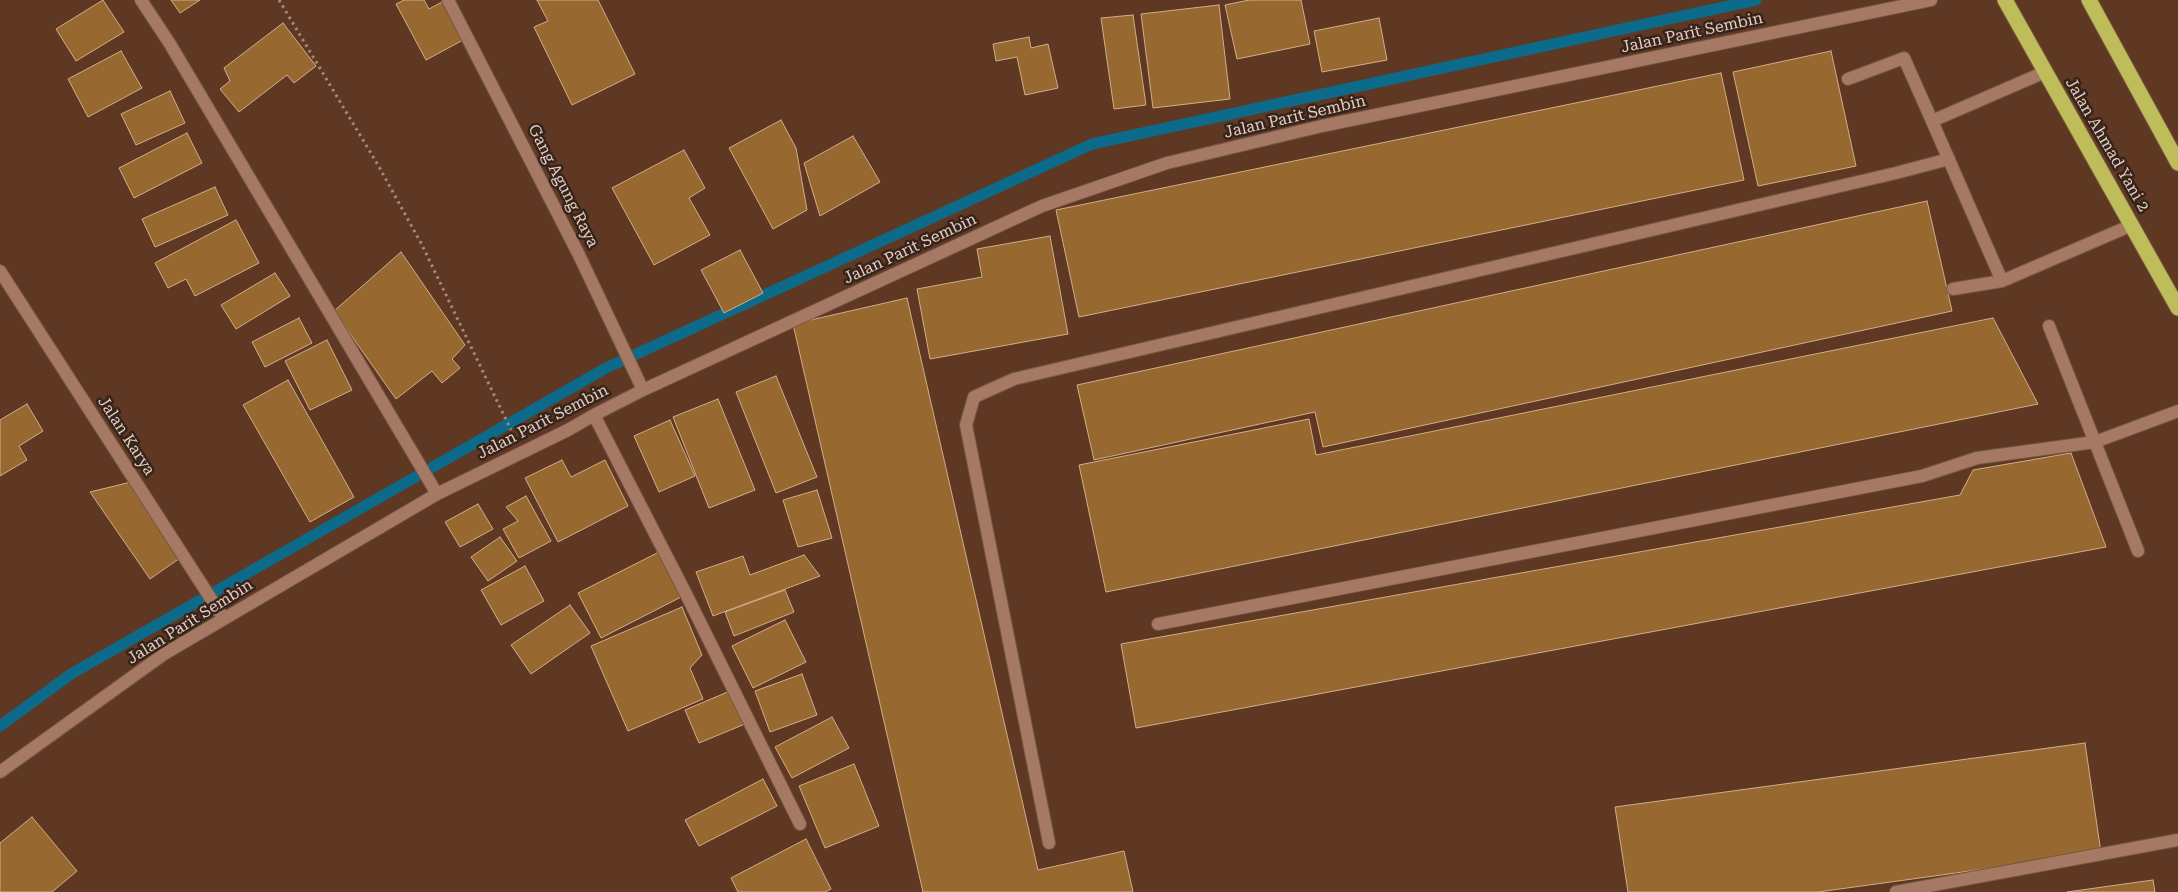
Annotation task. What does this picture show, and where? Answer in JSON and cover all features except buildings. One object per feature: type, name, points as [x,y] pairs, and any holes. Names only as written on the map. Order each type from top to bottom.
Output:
[{"type":"highway","name":"Jalan Ahmad Yani 2","points":[[2005,0],[2178,308]]},
{"type":"highway","points":[[2090,0],[2178,163]]},
{"type":"street","points":[[141,0],[170,44],[437,494]]},
{"type":"street","name":"Gang Agung Raya","points":[[448,0],[575,246],[643,390]]},
{"type":"street","name":"Jalan Parit Sembin","points":[[0,772],[164,654],[437,494],[568,430],[643,390],[1042,206],[1167,163],[1322,126],[1931,0]]},
{"type":"street","points":[[1848,79],[1904,58],[2002,281]]},
{"type":"street","points":[[1932,121],[2045,72]]},
{"type":"street","points":[[1049,843],[966,425],[974,397],[1014,379],[1949,159]]},
{"type":"street","points":[[1953,290],[2002,281],[2132,225]]},
{"type":"street","name":"Jalan Karya","points":[[0,271],[224,619]]},
{"type":"street","points":[[2049,326],[2138,551]]},
{"type":"street","points":[[1158,624],[1922,476],[1976,458],[2095,442],[2178,411]]},
{"type":"street","points":[[594,415],[686,594],[800,824]]},
{"type":"street","points":[[1896,892],[2178,840]]},
{"type":"path","points":[[280,0],[378,165],[422,245],[522,453]]},
{"type":"waterway","points":[[0,726],[71,674],[606,368],[1092,144],[1756,0]]}]
